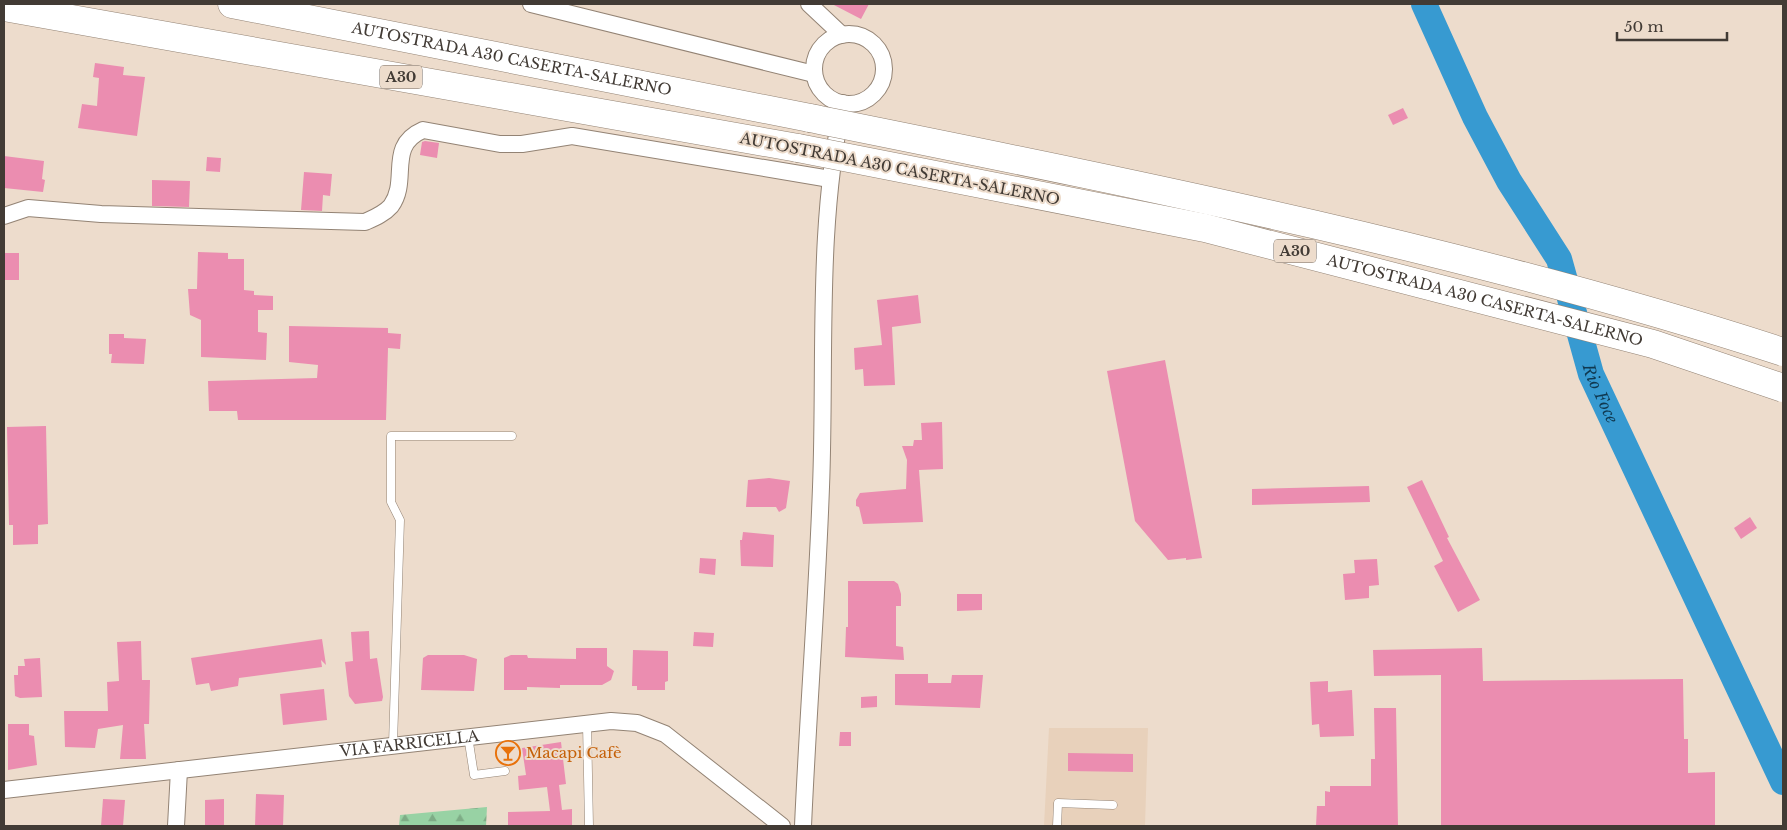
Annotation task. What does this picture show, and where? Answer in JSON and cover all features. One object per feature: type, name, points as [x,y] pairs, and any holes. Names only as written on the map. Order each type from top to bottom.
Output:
[{"type":"highway","name":"AUTOSTRADA A30 CASERTA-SALERNO","points":[[232,4],[1144,185],[1447,255],[1702,326],[1783,352]]},
{"type":"highway","name":"AUTOSTRADA A30 CASERTA-SALERNO","points":[[4,7],[798,148],[1205,228],[1653,344],[1783,388]]},
{"type":"street","points":[[531,4],[814,74]]},
{"type":"street","points":[[809,4],[842,35]]},
{"type":"street","points":[[842,35],[854,35],[870,42],[881,56],[884,67],[880,84],[869,98],[858,103],[843,103],[825,95],[818,86],[814,74],[818,54],[824,45],[832,38],[842,35]]},
{"type":"street","points":[[802,826],[821,486],[822,341],[830,179],[843,103]]},
{"type":"street","points":[[4,216],[28,208],[101,214],[364,222],[384,213],[392,204],[397,191],[404,142],[412,135],[423,130],[500,144],[522,144],[572,136],[830,179]]},
{"type":"street","name":"VIA FARRICELLA","points":[[4,790],[393,744],[587,722],[611,721],[637,723],[666,734],[782,826]]},
{"type":"street","points":[[176,826],[180,770]]},
{"type":"lane","points":[[393,744],[400,520],[390,502],[390,436],[512,436]]},
{"type":"lane","points":[[587,722],[589,826]]},
{"type":"lane","points":[[468,736],[474,775],[505,771]]},
{"type":"lane","points":[[1057,826],[1058,803],[1113,805]]},
{"type":"shaded area","points":[[1049,728],[1148,728],[1145,826],[1044,826]]},
{"type":"green space","points":[[487,807],[486,826],[399,826],[400,815]]},
{"type":"building","points":[[832,4],[869,4],[861,19]]},
{"type":"building","points":[[95,63],[124,67],[123,75],[145,77],[137,136],[78,128],[82,104],[97,106],[99,78],[93,77]]},
{"type":"building","points":[[1403,108],[1408,118],[1393,125],[1388,115]]},
{"type":"building","points":[[422,142],[439,143],[437,158],[420,155]]},
{"type":"building","points":[[4,156],[44,161],[42,179],[45,180],[43,192],[4,188]]},
{"type":"building","points":[[207,157],[221,158],[220,172],[206,171]]},
{"type":"building","points":[[304,172],[332,174],[330,196],[323,195],[322,211],[301,210]]},
{"type":"building","points":[[152,180],[190,181],[189,207],[152,206]]},
{"type":"building","points":[[198,252],[228,253],[228,259],[244,259],[244,290],[254,291],[254,295],[273,296],[273,310],[258,310],[258,332],[267,333],[266,360],[201,357],[201,320],[190,315],[188,289],[197,289]]},
{"type":"building","points":[[4,253],[19,253],[19,280],[4,280]]},
{"type":"building","points":[[918,295],[921,323],[892,327],[895,385],[864,386],[863,369],[855,370],[854,348],[882,345],[877,300]]},
{"type":"building","points":[[289,326],[388,328],[388,333],[401,334],[400,349],[388,348],[386,420],[238,420],[237,411],[209,411],[208,381],[317,378],[318,365],[289,362]]},
{"type":"building","points":[[109,334],[124,334],[124,338],[146,339],[144,364],[111,363],[112,354],[109,354]]},
{"type":"building","points":[[1165,360],[1202,558],[1168,560],[1135,521],[1107,371]]},
{"type":"building","points":[[942,422],[943,469],[919,470],[923,522],[863,524],[859,507],[856,506],[856,500],[860,493],[906,489],[907,460],[902,446],[913,446],[914,440],[922,440],[921,423]]},
{"type":"building","points":[[46,426],[48,524],[38,525],[38,544],[13,545],[13,525],[9,525],[7,427]]},
{"type":"building","points":[[769,478],[790,481],[786,508],[779,512],[776,507],[746,507],[748,480]]},
{"type":"building","points":[[1422,480],[1449,537],[1447,538],[1480,600],[1458,612],[1434,566],[1443,561],[1407,487]]},
{"type":"building","points":[[1369,486],[1370,502],[1252,505],[1252,489]]},
{"type":"building","points":[[1750,517],[1757,528],[1741,539],[1734,528]]},
{"type":"building","points":[[743,532],[774,535],[773,567],[741,566],[740,540],[742,540]]},
{"type":"building","points":[[700,558],[716,559],[715,575],[699,573]]},
{"type":"building","points":[[1377,559],[1379,585],[1369,586],[1369,598],[1345,600],[1343,574],[1355,573],[1354,560]]},
{"type":"building","points":[[848,581],[894,581],[898,584],[901,594],[901,606],[896,606],[896,646],[903,647],[904,660],[845,657],[846,627],[848,627]]},
{"type":"building","points":[[957,594],[982,594],[982,610],[957,611]]},
{"type":"building","points":[[369,631],[370,659],[377,658],[383,697],[382,701],[355,704],[349,696],[345,662],[353,661],[351,632]]},
{"type":"building","points":[[694,632],[714,633],[713,647],[693,646]]},
{"type":"building","points":[[322,639],[326,665],[321,660],[322,667],[239,678],[238,686],[211,691],[209,683],[196,685],[191,658]]},
{"type":"building","points":[[141,641],[142,680],[150,680],[149,724],[144,724],[146,759],[120,759],[123,725],[98,729],[95,748],[65,747],[64,711],[108,711],[107,682],[119,681],[117,642]]},
{"type":"building","points":[[576,648],[607,648],[607,666],[614,671],[611,680],[602,685],[560,685],[560,688],[527,687],[527,690],[504,690],[504,658],[511,655],[527,655],[528,658],[576,659]]},
{"type":"building","points":[[1482,648],[1483,681],[1683,679],[1684,739],[1688,739],[1688,773],[1715,772],[1715,826],[1441,826],[1441,675],[1374,676],[1373,650]]},
{"type":"building","points":[[633,650],[668,651],[668,681],[665,682],[665,690],[637,690],[637,686],[632,686]]},
{"type":"building","points":[[428,655],[464,655],[477,659],[474,691],[421,690],[423,658]]},
{"type":"building","points":[[40,658],[42,697],[20,698],[15,696],[14,675],[18,675],[18,666],[25,666],[24,659]]},
{"type":"building","points":[[895,674],[928,674],[928,683],[951,683],[952,675],[983,675],[980,708],[895,705]]},
{"type":"building","points":[[1328,681],[1328,692],[1352,690],[1354,736],[1320,737],[1319,724],[1312,725],[1310,682]]},
{"type":"building","points":[[324,689],[327,720],[283,725],[280,694]]},
{"type":"building","points":[[877,696],[877,707],[861,708],[861,697]]},
{"type":"building","points":[[1374,708],[1396,708],[1398,826],[1316,826],[1317,806],[1325,806],[1325,791],[1330,792],[1330,786],[1371,786],[1371,759],[1375,759]]},
{"type":"building","points":[[8,724],[29,724],[29,735],[34,736],[37,765],[8,770]]},
{"type":"building","points":[[840,732],[851,732],[851,746],[839,746]]},
{"type":"building","points":[[561,742],[566,784],[559,785],[562,810],[572,809],[572,826],[508,826],[508,812],[550,811],[547,787],[519,790],[518,776],[526,775],[522,748]]},
{"type":"building","points":[[1068,753],[1133,754],[1133,772],[1068,771]]},
{"type":"building","points":[[256,794],[284,795],[283,826],[255,826]]},
{"type":"building","points":[[103,799],[125,800],[123,826],[101,826]]},
{"type":"building","points":[[224,799],[224,826],[205,826],[205,800]]},
{"type":"waterway","name":"Rio Foce","points":[[1424,4],[1475,117],[1509,181],[1559,259],[1591,374],[1783,782]]},
{"type":"place","name":"Macapi Cafè","points":[[508,753]]}]
